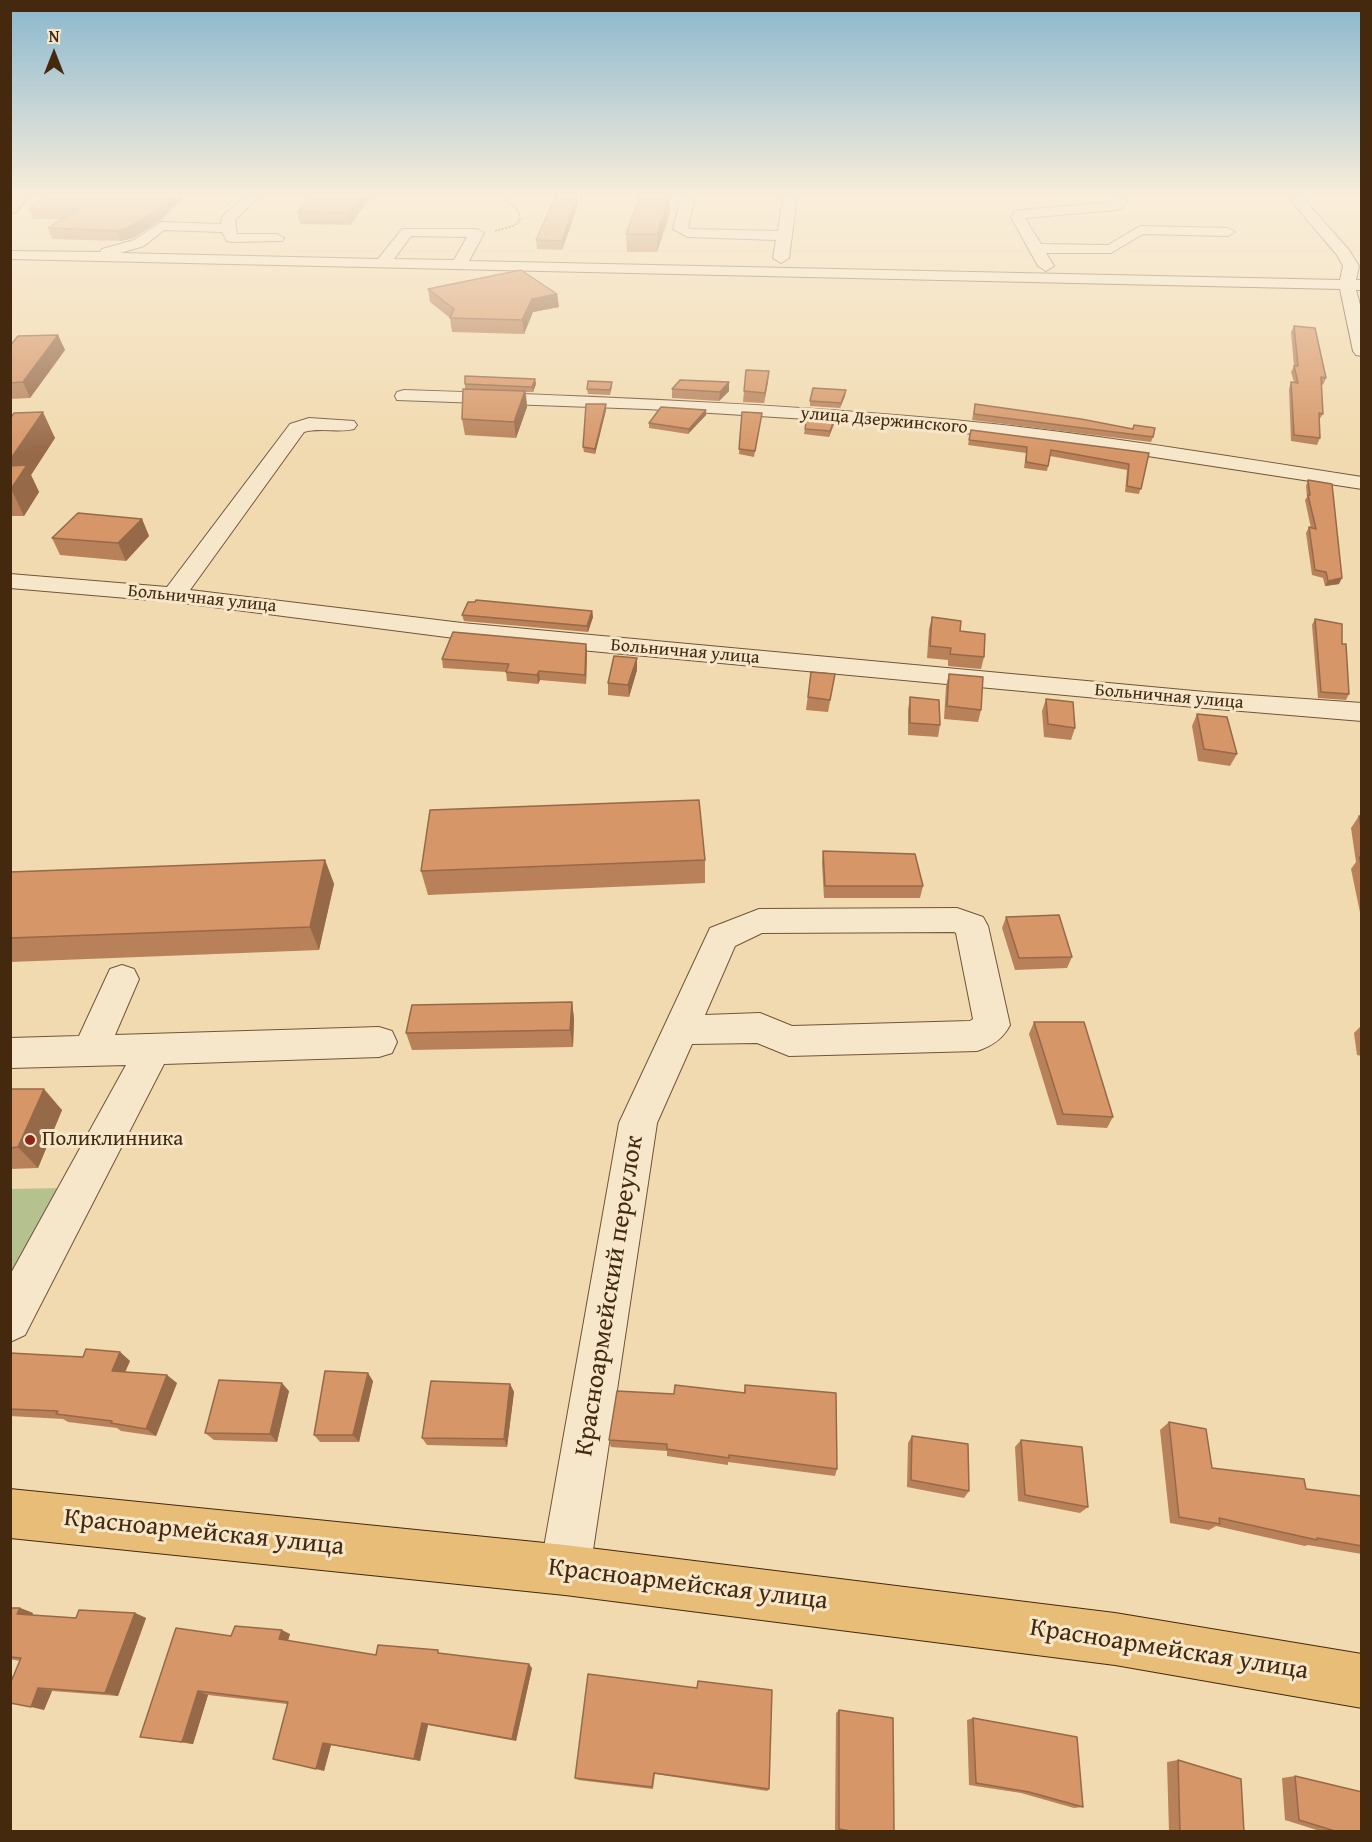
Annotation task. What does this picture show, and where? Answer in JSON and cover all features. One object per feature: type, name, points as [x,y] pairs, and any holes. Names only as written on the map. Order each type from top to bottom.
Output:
[{"type":"main road","name":"Красноармейская улица","points":[[10,1513],[565,1570],[1115,1639],[1362,1681]]},
{"type":"street","points":[[1251,283],[1354,285],[1362,351]]},
{"type":"street","name":"улица Дзержинского","points":[[404,396],[647,403],[934,424],[1115,445],[1362,483]]},
{"type":"street","points":[[174,595],[297,428],[309,424],[347,425]]},
{"type":"street","name":"Больничная улица","points":[[10,581],[174,595],[462,632],[1205,700],[1362,712]]},
{"type":"street","name":"Красноармейский переулок","points":[[565,1570],[638,1123],[680,1030],[722,937],[759,921],[957,920],[971,926],[992,1026],[977,1036],[789,1041],[760,1028],[680,1030]]},
{"type":"street","points":[[90,1051],[122,978]]},
{"type":"street","points":[[10,1053],[379,1042]]},
{"type":"street","points":[[10,1320],[153,1049]]},
{"type":"green space","points":[[63,1188],[11,1284],[11,1189]]},
{"type":"building","points":[[458,283],[540,283],[557,294],[532,299],[522,320],[450,318],[454,309],[428,289]]},
{"type":"building","points":[[1294,326],[1315,328],[1326,378],[1321,377],[1323,414],[1319,413],[1320,438],[1294,435],[1291,382],[1298,383],[1294,366],[1298,366]]},
{"type":"building","points":[[58,335],[23,382],[10,383],[10,346],[18,336]]},
{"type":"building","points":[[746,370],[769,371],[765,393],[744,391]]},
{"type":"building","points":[[465,376],[535,379],[532,387],[465,384]]},
{"type":"building","points":[[680,380],[729,382],[720,392],[672,389]]},
{"type":"building","points":[[588,381],[612,382],[610,390],[587,389]]},
{"type":"building","points":[[813,388],[846,390],[841,403],[810,401]]},
{"type":"building","points":[[463,389],[525,391],[514,422],[462,419]]},
{"type":"building","points":[[586,404],[606,404],[595,449],[583,447]]},
{"type":"building","points":[[975,404],[1133,429],[1134,425],[1155,428],[1153,437],[974,414]]},
{"type":"building","points":[[661,407],[706,410],[689,429],[649,423]]},
{"type":"building","points":[[43,412],[10,460],[10,416],[14,413]]},
{"type":"building","points":[[742,412],[762,413],[755,451],[739,449]]},
{"type":"building","points":[[807,416],[835,418],[830,431],[805,429]]},
{"type":"building","points":[[971,430],[1149,453],[1141,489],[1127,486],[1129,464],[1051,450],[1048,466],[1026,462],[1027,447],[969,440]]},
{"type":"building","points":[[27,465],[11,489],[10,489],[10,466]]},
{"type":"building","points":[[1308,480],[1332,484],[1342,578],[1328,581],[1326,572],[1315,570],[1309,527],[1316,529],[1308,495],[1310,495]]},
{"type":"building","points":[[78,513],[142,519],[118,543],[52,538]]},
{"type":"building","points":[[476,600],[592,611],[587,626],[462,615],[468,602]]},
{"type":"building","points":[[932,617],[961,621],[960,631],[985,634],[984,657],[950,654],[951,648],[930,646]]},
{"type":"building","points":[[1315,619],[1342,624],[1342,644],[1346,644],[1349,694],[1321,692]]},
{"type":"building","points":[[453,632],[586,644],[585,675],[539,671],[537,675],[506,672],[509,664],[442,659]]},
{"type":"building","points":[[614,656],[637,658],[628,685],[608,683]]},
{"type":"building","points":[[811,672],[835,674],[830,700],[808,697]]},
{"type":"building","points":[[949,674],[983,677],[981,710],[947,706]]},
{"type":"building","points":[[910,697],[939,700],[940,725],[910,723]]},
{"type":"building","points":[[1046,699],[1073,702],[1075,728],[1048,724]]},
{"type":"building","points":[[1197,714],[1227,717],[1237,754],[1204,749]]},
{"type":"building","points":[[699,800],[705,860],[421,871],[430,810]]},
{"type":"building","points":[[1359,816],[1362,816],[1362,835]]},
{"type":"building","points":[[823,851],[915,854],[923,886],[825,886]]},
{"type":"building","points":[[325,860],[310,927],[10,938],[10,872]]},
{"type":"building","points":[[1059,915],[1072,957],[1019,958],[1006,917]]},
{"type":"building","points":[[572,1002],[570,1030],[406,1033],[412,1005]]},
{"type":"building","points":[[1034,1022],[1084,1022],[1113,1117],[1063,1114]]},
{"type":"building","points":[[10,1089],[44,1089],[18,1147],[10,1148]]},
{"type":"building","points":[[86,1349],[120,1352],[112,1371],[167,1375],[146,1429],[111,1423],[112,1421],[56,1414],[58,1411],[10,1409],[10,1353],[83,1357]]},
{"type":"building","points":[[325,1371],[368,1373],[353,1435],[314,1435]]},
{"type":"building","points":[[219,1380],[282,1383],[270,1434],[205,1433]]},
{"type":"building","points":[[431,1381],[510,1384],[504,1439],[422,1438]]},
{"type":"building","points":[[675,1385],[745,1393],[745,1385],[836,1393],[837,1469],[667,1449],[667,1444],[609,1440],[617,1391],[674,1394]]},
{"type":"building","points":[[1169,1422],[1206,1429],[1212,1468],[1304,1479],[1306,1489],[1362,1496],[1362,1546],[1317,1538],[1317,1540],[1219,1518],[1220,1524],[1179,1517]]},
{"type":"building","points":[[912,1436],[968,1444],[969,1491],[911,1480]]},
{"type":"building","points":[[1021,1440],[1082,1447],[1088,1507],[1025,1495]]},
{"type":"building","points":[[10,1608],[20,1608],[17,1614],[76,1618],[79,1610],[135,1613],[105,1693],[38,1688],[31,1707],[10,1703],[10,1684],[21,1658],[10,1657]]},
{"type":"building","points":[[235,1626],[282,1630],[279,1639],[376,1655],[378,1645],[438,1650],[438,1653],[529,1664],[512,1739],[422,1723],[414,1759],[323,1743],[316,1769],[273,1759],[288,1702],[198,1691],[182,1742],[140,1737],[176,1628],[231,1636]]},
{"type":"building","points":[[588,1674],[697,1688],[698,1681],[772,1690],[769,1789],[654,1773],[652,1787],[575,1778]]},
{"type":"building","points":[[839,1710],[893,1718],[894,1832],[856,1832],[839,1829]]},
{"type":"building","points":[[973,1718],[1077,1737],[1083,1807],[1029,1792],[976,1783]]},
{"type":"building","points":[[1178,1760],[1241,1779],[1244,1832],[1180,1832]]},
{"type":"building","points":[[1295,1776],[1362,1792],[1362,1832],[1338,1832],[1299,1820]]},
{"type":"place","name":"Поликлинника","points":[[30,1140]]}]
